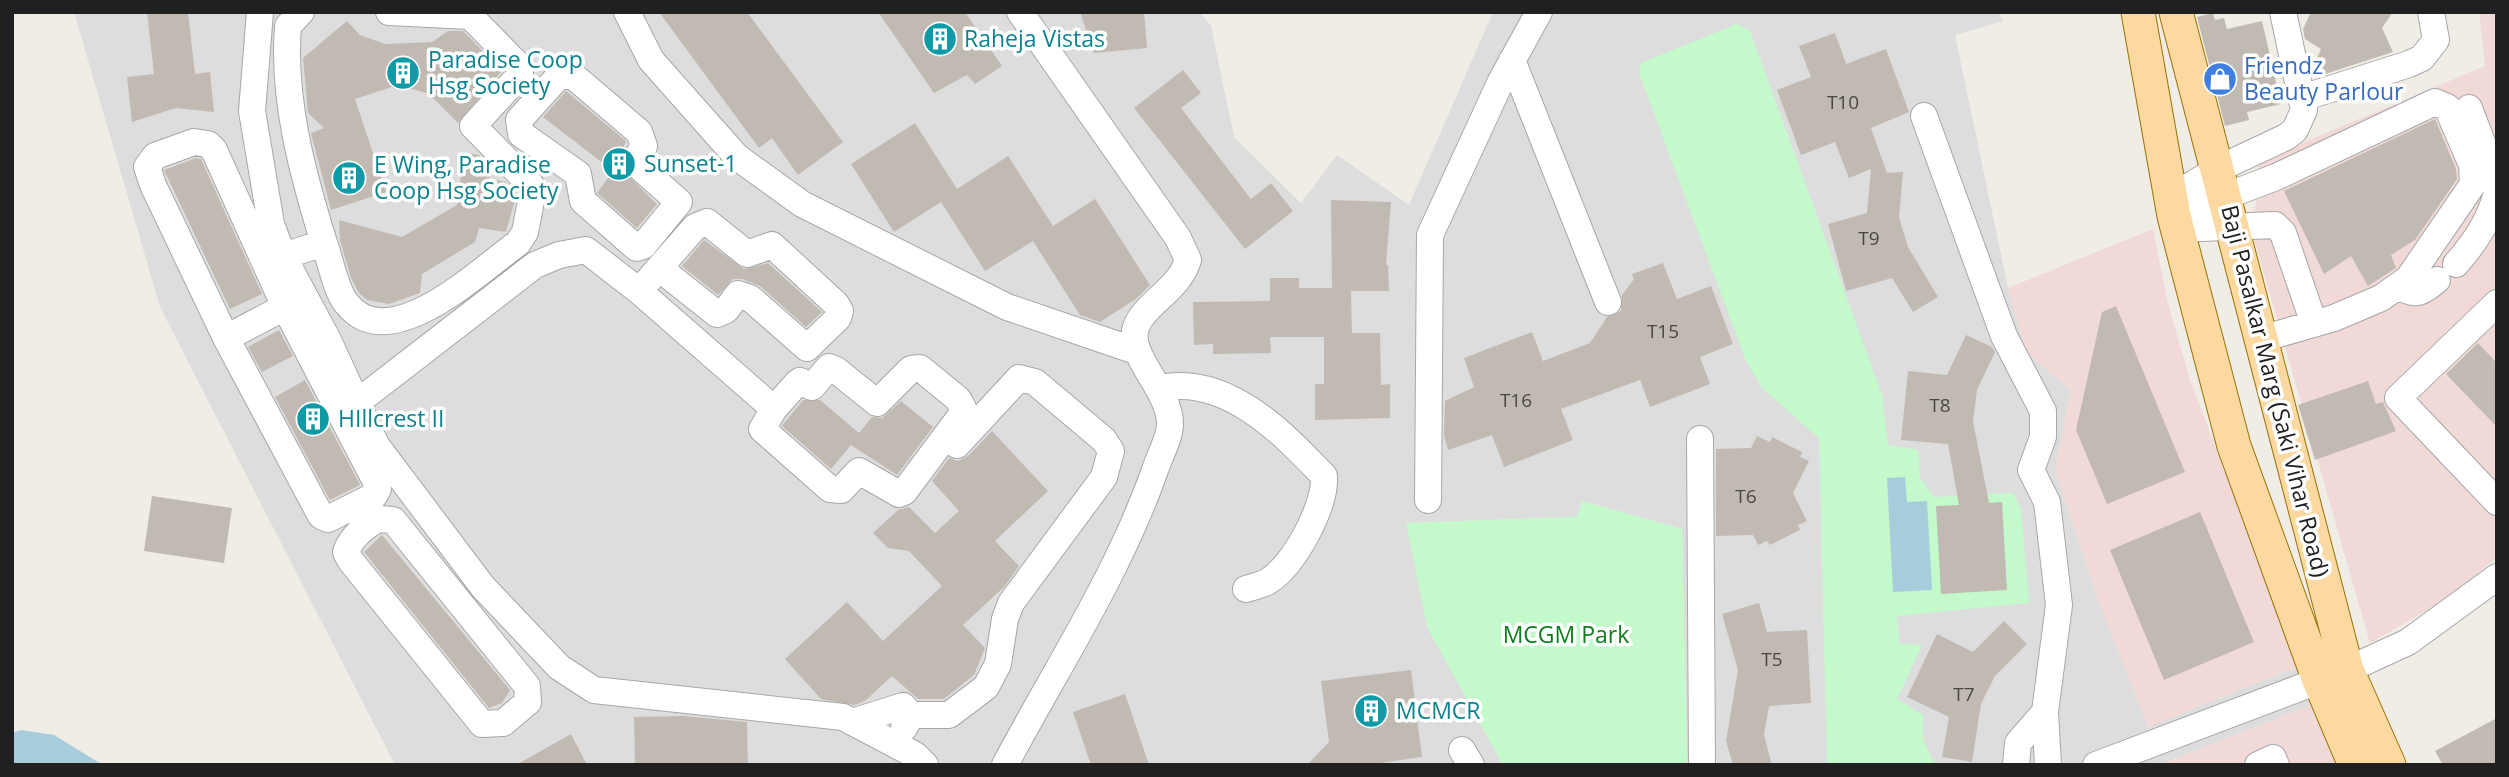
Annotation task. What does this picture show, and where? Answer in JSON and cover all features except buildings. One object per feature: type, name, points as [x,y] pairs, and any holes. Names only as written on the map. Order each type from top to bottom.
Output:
[{"type":"main road","name":"Baji Pasalkar Marg (Saki Vihar Road)","points":[[2138,12],[2174,214],[2234,446],[2333,675],[2389,765]]},
{"type":"main road","name":"Baji Pasalkar Marg (Saki Vihar Road)","points":[[2176,12],[2261,340],[2355,765]]},
{"type":"street","points":[[260,12],[253,111],[271,224],[284,256],[295,302],[378,489],[374,496],[328,519],[321,516],[226,338],[153,185],[147,167],[155,156],[194,142],[208,144],[214,150],[295,302],[376,445],[483,587],[559,667],[594,691],[843,717],[915,755],[925,765]]},
{"type":"street","points":[[301,12],[288,26],[288,77],[307,187],[346,303],[363,317],[387,322],[423,311],[519,243],[525,232],[533,191],[531,185],[473,126],[520,75],[520,67],[470,16],[389,12]]},
{"type":"street","points":[[627,12],[651,60],[737,157],[802,204],[1007,307],[1136,351]]},
{"type":"street","points":[[1005,765],[1080,633],[1146,493],[1171,425],[1161,388],[1136,351],[1137,324],[1183,275],[1188,260],[1178,238],[1020,12]]},
{"type":"street","points":[[1428,500],[1430,235],[1538,12]]},
{"type":"street","points":[[2174,214],[2225,198],[2301,120],[2304,110],[2283,12]]},
{"type":"street","points":[[2302,98],[2422,58],[2436,40],[2431,12]]},
{"type":"street","points":[[1513,60],[1608,302]]},
{"type":"street","points":[[570,74],[639,132],[644,146],[634,162],[679,202],[643,246],[637,248],[611,225],[583,201],[578,174],[521,134],[519,120],[558,77],[570,74]]},
{"type":"street","points":[[2174,214],[2225,198],[2435,102],[2447,107],[2472,165],[2491,186]]},
{"type":"street","points":[[2400,287],[2410,293],[2423,292],[2447,272],[2477,240],[2490,215],[2491,186],[2469,108]]},
{"type":"street","points":[[1924,116],[2004,336],[2043,411],[2043,437],[2031,470],[2047,502],[2059,605],[2045,712],[2048,765]]},
{"type":"street","points":[[2261,340],[2357,308],[2400,287],[2491,186]]},
{"type":"street","points":[[2225,198],[2275,225],[2283,233],[2314,324]]},
{"type":"street","points":[[639,291],[659,268],[695,227],[707,222],[747,254],[772,245],[836,304],[838,318],[807,348],[750,298],[738,294],[726,310],[717,314],[659,268]]},
{"type":"street","points":[[355,404],[535,265],[559,255],[586,250],[611,225]]},
{"type":"street","points":[[284,256],[324,243]]},
{"type":"street","points":[[586,250],[639,291],[774,409]]},
{"type":"street","points":[[226,338],[295,302]]},
{"type":"street","points":[[2497,303],[2398,398],[2497,502]]},
{"type":"street","points":[[828,367],[877,403],[911,369],[920,368],[958,400],[963,408],[960,417],[904,492],[899,494],[859,471],[841,489],[830,489],[762,429],[774,409],[797,383],[800,381],[812,387],[828,367]]},
{"type":"street","points":[[911,715],[950,715],[986,687],[998,664],[1005,619],[1011,603],[1104,477],[1111,451],[1104,440],[1035,382],[1018,378],[950,452]]},
{"type":"street","points":[[1161,388],[1182,384],[1196,385],[1249,408],[1324,476],[1321,504],[1293,553],[1268,581],[1246,589]]},
{"type":"street","points":[[1700,439],[1702,765]]},
{"type":"street","points":[[379,519],[393,520],[461,602],[527,686],[528,702],[503,723],[482,724],[350,560],[346,552],[350,542],[364,527],[379,519]]},
{"type":"street","points":[[2096,765],[2333,675],[2409,642],[2497,578]]},
{"type":"street","points":[[461,602],[483,587]]},
{"type":"street","points":[[852,722],[899,705],[906,707],[911,715]]},
{"type":"street","points":[[2015,765],[2019,741],[2045,712]]},
{"type":"street","points":[[891,742],[907,725],[911,715]]},
{"type":"street","points":[[2258,765],[2273,758],[2276,765]]},
{"type":"shaded area","points":[[74,12],[1200,12],[1211,26],[1234,137],[1301,203],[1337,155],[1409,205],[1493,12],[1998,12],[2003,21],[1955,35],[2008,288],[2026,351],[2071,390],[2055,471],[2148,727],[2299,666],[2314,704],[2159,765],[1687,765],[1682,529],[1582,501],[1577,517],[1406,523],[1474,713],[1503,765],[395,765],[160,307]]},
{"type":"shaded area","points":[[2479,12],[2497,12],[2497,557],[2449,598],[2370,643],[2253,235],[2259,161],[2485,66]]},
{"type":"shaded area","points":[[2153,229],[2168,304],[2190,380],[2299,666],[2148,727],[2099,603],[2055,471],[2071,390],[2026,351],[2008,288]]},
{"type":"shaded area","points":[[2314,704],[2338,765],[2159,765]]},
{"type":"green space","points":[[1737,24],[1750,31],[1882,395],[1888,445],[1918,450],[1920,478],[1934,497],[2013,493],[2021,509],[2029,603],[1897,616],[1899,644],[1922,645],[1897,699],[1923,715],[1923,740],[1935,765],[1827,765],[1819,438],[1762,388],[1746,361],[1639,73],[1641,63]]},
{"type":"green space","name":"MCGM Park","points":[[1582,501],[1682,529],[1687,765],[1503,765],[1427,627],[1406,523],[1577,517]]},
{"type":"water","points":[[1905,477],[1907,502],[1927,501],[1932,590],[1893,592],[1887,478]]},
{"type":"water","points":[[21,730],[54,735],[103,765],[12,765],[12,733]]},
{"type":"place","name":"Raheja Vistas","points":[[940,39]]},
{"type":"place","name":"Paradise Coop Hsg Society","points":[[403,73]]},
{"type":"place","name":"Friendz Beauty Parlour","points":[[2220,79]]},
{"type":"place","name":"Sunset-1","points":[[619,164]]},
{"type":"place","name":"E Wing, Paradise Coop Hsg Society","points":[[349,178]]},
{"type":"place","name":"HIllcrest II","points":[[313,419]]},
{"type":"place","name":"MCMCR","points":[[1371,711]]}]
